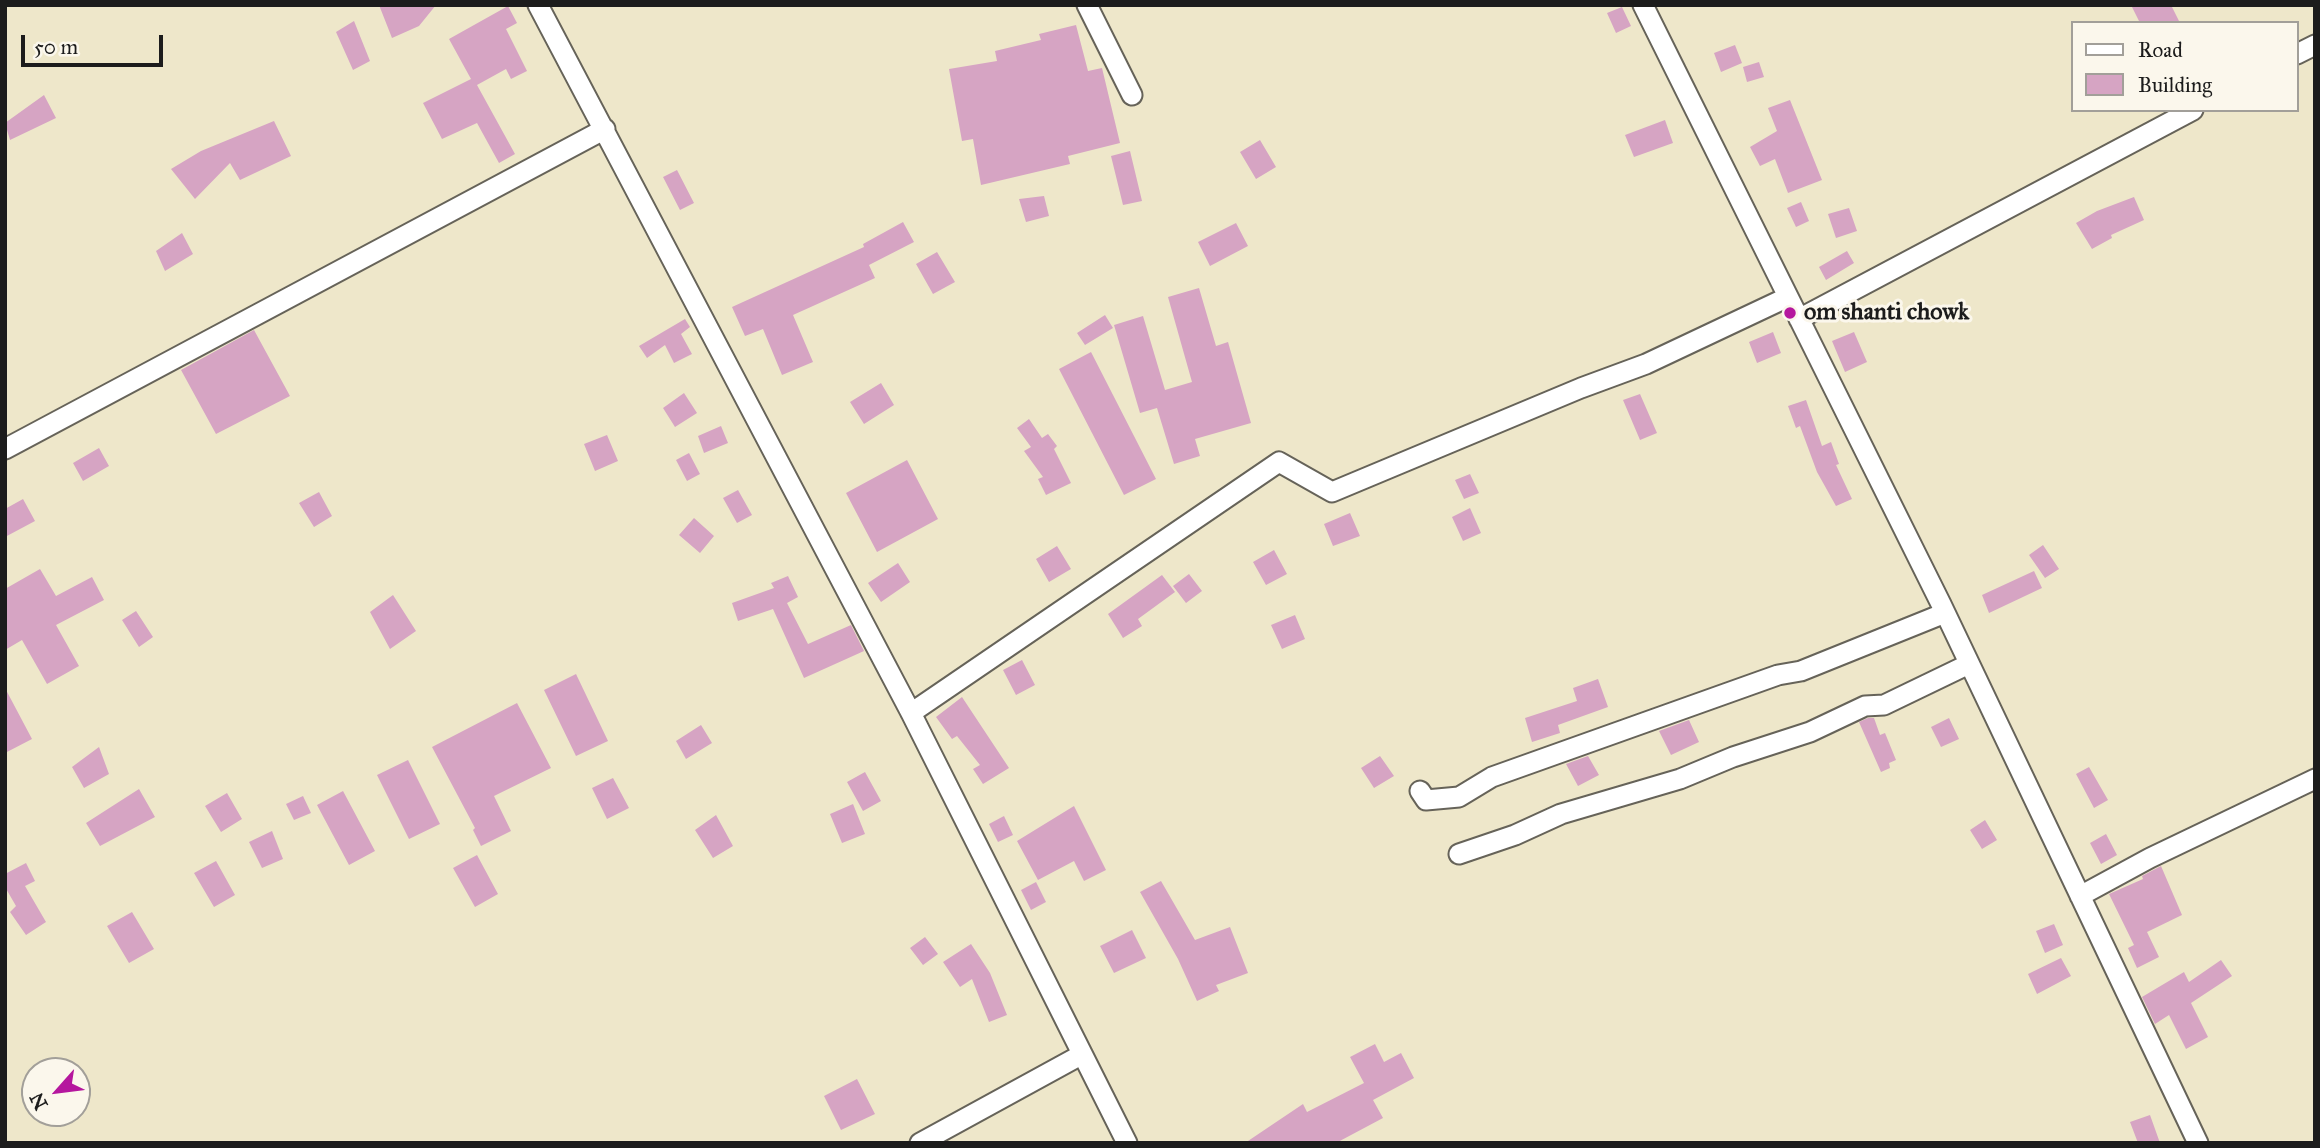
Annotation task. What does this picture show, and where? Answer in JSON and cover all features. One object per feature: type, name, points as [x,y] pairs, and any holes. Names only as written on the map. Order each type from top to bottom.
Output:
[{"type":"street","points":[[538,5],[911,713],[1081,1055],[1128,1143]]},
{"type":"street","points":[[1087,5],[1132,95]]},
{"type":"street","points":[[1643,5],[1945,613],[2198,1143]]},
{"type":"street","points":[[2299,53],[2315,45]]},
{"type":"street","points":[[1799,319],[2189,112]]},
{"type":"street","points":[[5,449],[605,129]]},
{"type":"street","points":[[911,713],[1279,462],[1332,492],[1581,388],[1646,365],[1788,297]]},
{"type":"street","points":[[1420,791],[1426,800],[1459,797],[1492,777],[1778,675],[1801,671],[1945,613]]},
{"type":"street","points":[[1459,855],[1515,835],[1561,814],[1680,779],[1733,757],[1810,733],[1865,706],[1884,705],[1969,664]]},
{"type":"street","points":[[2080,896],[2150,858],[2315,779]]},
{"type":"street","points":[[920,1143],[1081,1055]]},
{"type":"building","points":[[379,5],[436,5],[419,26],[392,38]]},
{"type":"building","points":[[2131,5],[2171,5],[2179,21],[2139,21]]},
{"type":"building","points":[[508,6],[517,23],[506,29],[527,71],[511,79],[506,69],[477,85],[515,154],[499,163],[477,123],[442,139],[423,103],[471,79],[449,39]]},
{"type":"building","points":[[1622,7],[1631,26],[1616,33],[1607,13]]},
{"type":"building","points":[[354,21],[370,61],[353,70],[336,32]]},
{"type":"building","points":[[1076,25],[1088,71],[1102,68],[1120,143],[1068,156],[1070,164],[981,185],[973,139],[962,141],[949,69],[997,61],[995,51],[1041,40],[1039,34]]},
{"type":"building","points":[[1735,45],[1742,63],[1721,72],[1714,53]]},
{"type":"building","points":[[1759,62],[1764,77],[1747,82],[1743,67]]},
{"type":"building","points":[[44,95],[56,118],[10,140],[5,123]]},
{"type":"building","points":[[1790,100],[1822,180],[1788,193],[1775,159],[1760,166],[1750,147],[1777,131],[1768,108]]},
{"type":"building","points":[[1665,120],[1673,143],[1634,157],[1625,135]]},
{"type":"building","points":[[274,121],[291,156],[240,180],[230,163],[195,199],[171,169],[201,151]]},
{"type":"building","points":[[1260,140],[1276,167],[1256,179],[1240,152]]},
{"type":"building","points":[[1130,151],[1142,201],[1123,205],[1111,156]]},
{"type":"building","points":[[677,170],[694,203],[680,210],[663,177]]},
{"type":"building","points":[[1044,196],[1049,216],[1026,222],[1019,199]]},
{"type":"building","points":[[2134,197],[2144,220],[2111,235],[2112,238],[2092,249],[2076,223],[2097,211]]},
{"type":"building","points":[[1801,202],[1809,221],[1796,227],[1787,208]]},
{"type":"building","points":[[1849,208],[1857,231],[1836,238],[1828,214]]},
{"type":"building","points":[[903,222],[914,242],[869,265],[875,278],[793,315],[813,362],[782,375],[763,329],[745,336],[732,307],[864,247],[863,244]]},
{"type":"building","points":[[1236,223],[1248,246],[1210,266],[1198,242]]},
{"type":"building","points":[[182,233],[193,254],[165,271],[156,251]]},
{"type":"building","points":[[1847,251],[1854,263],[1826,280],[1819,267]]},
{"type":"building","points":[[937,252],[955,282],[933,294],[916,264]]},
{"type":"building","points":[[1199,288],[1216,346],[1228,342],[1251,423],[1195,439],[1200,456],[1174,464],[1157,408],[1140,413],[1114,325],[1143,316],[1165,390],[1192,382],[1168,297]]},
{"type":"building","points":[[1105,315],[1113,328],[1085,345],[1077,333]]},
{"type":"building","points":[[685,319],[690,327],[681,334],[692,354],[674,363],[665,345],[647,358],[639,346]]},
{"type":"building","points":[[254,330],[290,396],[216,434],[181,370]]},
{"type":"building","points":[[1773,332],[1781,353],[1757,363],[1749,342]]},
{"type":"building","points":[[1854,332],[1867,362],[1845,372],[1832,341]]},
{"type":"building","points":[[1091,352],[1156,479],[1124,495],[1059,369]]},
{"type":"building","points":[[881,383],[894,405],[864,424],[850,402]]},
{"type":"building","points":[[684,393],[697,413],[675,427],[663,408]]},
{"type":"building","points":[[1640,394],[1657,433],[1640,440],[1623,400]]},
{"type":"building","points":[[1806,400],[1822,446],[1831,442],[1839,464],[1836,465],[1852,499],[1836,506],[1817,472],[1800,426],[1796,428],[1788,406]]},
{"type":"building","points":[[1029,419],[1042,438],[1048,434],[1057,446],[1054,449],[1071,483],[1046,495],[1038,479],[1043,477],[1024,451],[1031,447],[1017,428]]},
{"type":"building","points":[[721,426],[728,443],[704,453],[698,436]]},
{"type":"building","points":[[607,435],[618,461],[595,471],[584,444]]},
{"type":"building","points":[[99,448],[109,466],[83,481],[73,463]]},
{"type":"building","points":[[689,453],[700,474],[687,481],[676,460]]},
{"type":"building","points":[[907,460],[938,519],[877,552],[846,493]]},
{"type":"building","points":[[1470,474],[1479,493],[1464,499],[1455,480]]},
{"type":"building","points":[[738,490],[752,515],[737,523],[723,498]]},
{"type":"building","points":[[319,492],[332,516],[314,527],[299,503]]},
{"type":"building","points":[[23,499],[35,521],[5,537],[5,509]]},
{"type":"building","points":[[1470,508],[1481,533],[1463,541],[1452,517]]},
{"type":"building","points":[[1350,513],[1360,536],[1333,546],[1324,524]]},
{"type":"building","points":[[694,518],[714,536],[700,553],[679,535]]},
{"type":"building","points":[[2043,545],[2059,569],[2045,578],[2029,555]]},
{"type":"building","points":[[1057,546],[1071,569],[1049,582],[1036,559]]},
{"type":"building","points":[[1274,550],[1287,574],[1266,585],[1253,562]]},
{"type":"building","points":[[898,563],[910,582],[881,602],[868,583]]},
{"type":"building","points":[[40,569],[56,596],[92,577],[104,600],[56,625],[79,666],[47,684],[22,640],[5,650],[5,589]]},
{"type":"building","points":[[2034,571],[2042,588],[1989,613],[1982,595]]},
{"type":"building","points":[[1189,574],[1202,591],[1186,603],[1173,586]]},
{"type":"building","points":[[1162,575],[1175,592],[1138,619],[1142,626],[1123,638],[1108,614]]},
{"type":"building","points":[[788,576],[798,597],[787,603],[808,644],[851,625],[864,651],[804,678],[773,609],[738,621],[732,603],[774,588],[771,583]]},
{"type":"building","points":[[393,595],[416,631],[390,649],[370,612]]},
{"type":"building","points":[[136,611],[153,637],[139,647],[122,620]]},
{"type":"building","points":[[1295,615],[1305,639],[1282,649],[1271,625]]},
{"type":"building","points":[[1022,660],[1035,685],[1016,695],[1003,670]]},
{"type":"building","points":[[576,674],[608,741],[576,756],[544,690]]},
{"type":"building","points":[[1598,679],[1608,707],[1558,725],[1560,733],[1532,742],[1525,718],[1577,701],[1573,688]]},
{"type":"building","points":[[5,688],[32,739],[5,753]]},
{"type":"building","points":[[962,697],[1009,768],[983,784],[973,769],[980,765],[957,736],[952,739],[936,717]]},
{"type":"building","points":[[517,703],[551,768],[494,796],[511,831],[481,846],[473,830],[475,828],[432,747]]},
{"type":"building","points":[[1874,718],[1880,735],[1885,733],[1896,760],[1889,763],[1890,768],[1881,772],[1859,722]]},
{"type":"building","points":[[1949,718],[1959,739],[1941,747],[1931,727]]},
{"type":"building","points":[[1689,720],[1699,742],[1671,755],[1659,731]]},
{"type":"building","points":[[701,725],[712,743],[686,759],[676,741]]},
{"type":"building","points":[[99,747],[109,774],[84,788],[72,767]]},
{"type":"building","points":[[1380,756],[1394,776],[1374,788],[1361,768]]},
{"type":"building","points":[[1588,756],[1599,775],[1578,786],[1566,764]]},
{"type":"building","points":[[408,760],[440,824],[409,839],[377,775]]},
{"type":"building","points":[[2089,767],[2108,800],[2094,808],[2076,774]]},
{"type":"building","points":[[865,772],[881,801],[863,811],[847,782]]},
{"type":"building","points":[[613,778],[629,808],[607,819],[592,788]]},
{"type":"building","points":[[139,789],[155,817],[100,846],[86,823]]},
{"type":"building","points":[[343,791],[375,851],[349,865],[317,805]]},
{"type":"building","points":[[227,793],[242,819],[221,832],[205,806]]},
{"type":"building","points":[[303,796],[311,813],[294,820],[286,804]]},
{"type":"building","points":[[853,804],[865,834],[842,843],[830,814]]},
{"type":"building","points":[[1074,806],[1106,870],[1084,881],[1074,861],[1038,880],[1017,841]]},
{"type":"building","points":[[716,815],[733,846],[713,858],[695,830]]},
{"type":"building","points":[[1004,816],[1013,835],[998,842],[989,824]]},
{"type":"building","points":[[1985,820],[1997,840],[1982,849],[1970,830]]},
{"type":"building","points":[[272,831],[283,859],[262,868],[249,842]]},
{"type":"building","points":[[2106,834],[2117,855],[2101,864],[2090,843]]},
{"type":"building","points":[[477,855],[498,894],[475,907],[453,868]]},
{"type":"building","points":[[216,861],[235,895],[214,907],[194,873]]},
{"type":"building","points":[[26,863],[35,881],[25,886],[46,922],[26,935],[10,912],[16,906],[5,887],[5,874]]},
{"type":"building","points":[[2161,866],[2182,915],[2147,932],[2159,957],[2137,968],[2128,948],[2134,945],[2109,894],[2143,879],[2142,876]]},
{"type":"building","points":[[1161,881],[1195,940],[1230,927],[1248,973],[1216,985],[1219,991],[1197,1001],[1178,959],[1140,892]]},
{"type":"building","points":[[1036,882],[1046,902],[1031,910],[1021,890]]},
{"type":"building","points":[[132,912],[154,949],[129,963],[107,926]]},
{"type":"building","points":[[2054,924],[2063,945],[2045,953],[2036,931]]},
{"type":"building","points":[[1132,930],[1146,958],[1114,973],[1100,946]]},
{"type":"building","points":[[925,937],[938,954],[923,965],[910,948]]},
{"type":"building","points":[[971,944],[990,973],[1007,1015],[989,1022],[972,979],[960,987],[943,962]]},
{"type":"building","points":[[2061,958],[2071,976],[2037,994],[2028,974]]},
{"type":"building","points":[[2221,960],[2232,976],[2191,1003],[2208,1037],[2186,1049],[2169,1015],[2155,1024],[2142,997],[2184,972],[2189,982]]},
{"type":"building","points":[[1375,1044],[1384,1062],[1401,1053],[1414,1078],[1373,1100],[1383,1118],[1336,1143],[1245,1143],[1303,1104],[1307,1112],[1364,1083],[1350,1057]]},
{"type":"building","points":[[857,1079],[875,1114],[841,1130],[824,1096]]},
{"type":"building","points":[[2150,1115],[2160,1143],[2138,1143],[2130,1122]]},
{"type":"place","name":"om shanti chowk","points":[[1790,313]]}]
